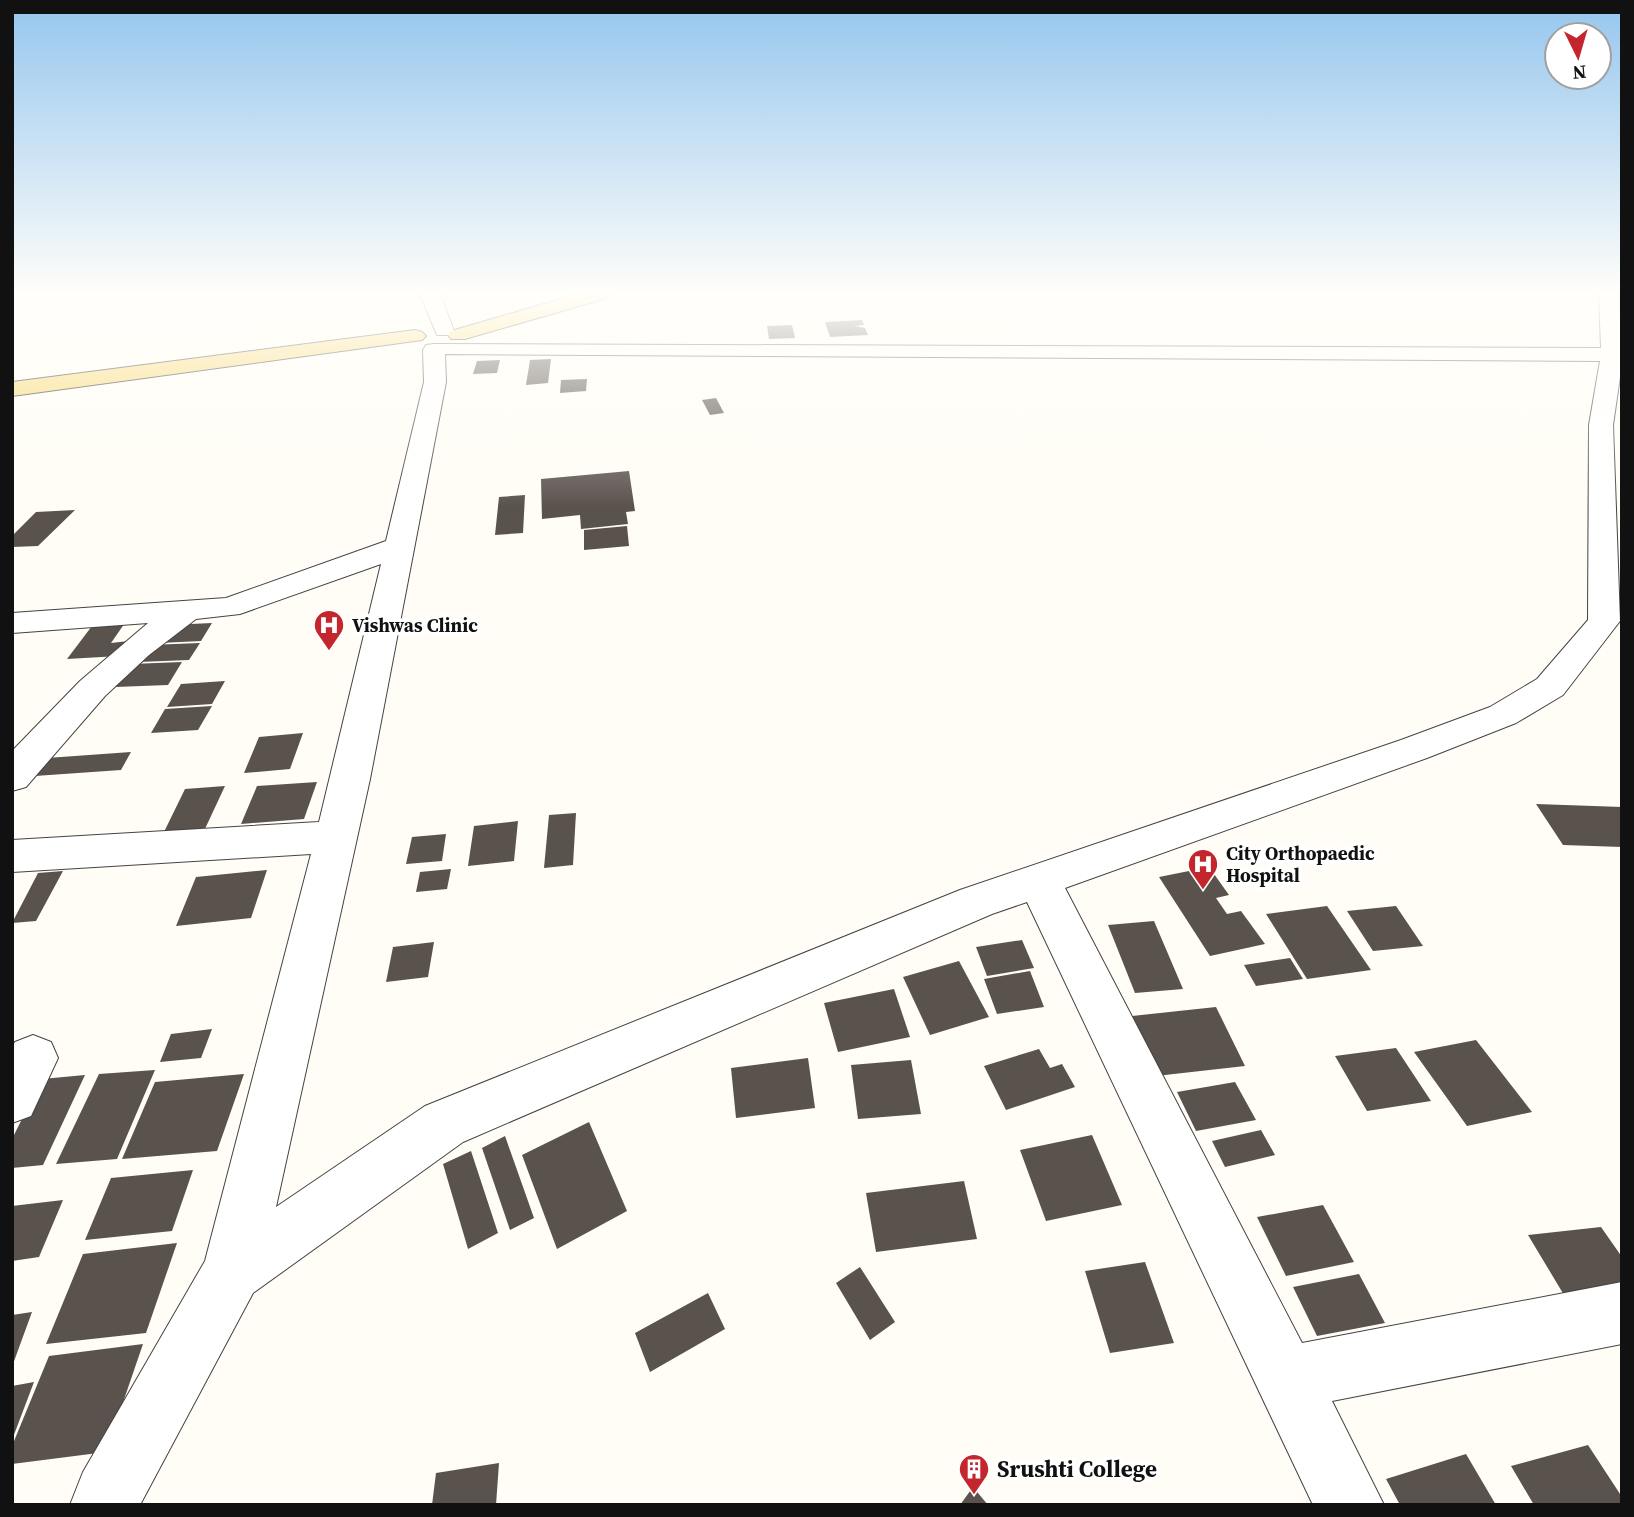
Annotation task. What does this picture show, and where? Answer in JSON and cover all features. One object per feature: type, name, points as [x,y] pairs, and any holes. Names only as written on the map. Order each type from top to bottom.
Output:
[{"type":"main road","points":[[12,389],[225,365]]},
{"type":"main road","points":[[12,400],[258,365]]},
{"type":"street","points":[[99,1502],[232,1272],[350,779],[435,382],[435,365]]},
{"type":"street","points":[[232,1272],[444,1125],[976,902],[1427,744],[1503,715],[1550,687],[1604,621],[1601,425],[1617,365]]},
{"type":"street","points":[[12,623],[229,607],[314,579],[400,546]]},
{"type":"street","points":[[12,778],[65,715],[160,629],[185,612]]},
{"type":"street","points":[[12,856],[334,837]]},
{"type":"street","points":[[1038,879],[1349,1505]]},
{"type":"street","points":[[1286,1378],[1622,1313]]},
{"type":"building","points":[[476,365],[499,365],[497,373],[473,374]]},
{"type":"building","points":[[529,365],[550,365],[548,383],[526,385]]},
{"type":"building","points":[[587,379],[586,391],[560,393],[561,380]]},
{"type":"building","points":[[716,398],[724,413],[710,415],[702,400]]},
{"type":"building","points":[[629,471],[635,511],[626,512],[628,524],[581,529],[580,515],[542,519],[541,479]]},
{"type":"building","points":[[525,495],[523,533],[495,535],[499,497]]},
{"type":"building","points":[[75,510],[38,546],[12,547],[12,536],[36,512]]},
{"type":"building","points":[[627,526],[629,546],[584,550],[584,530]]},
{"type":"building","points":[[127,620],[111,643],[129,641],[119,656],[67,659],[95,622]]},
{"type":"building","points":[[212,623],[201,641],[159,643],[170,625]]},
{"type":"building","points":[[200,643],[189,660],[138,662],[150,645]]},
{"type":"building","points":[[182,662],[168,685],[115,687],[131,664]]},
{"type":"building","points":[[225,681],[212,704],[167,707],[181,684]]},
{"type":"building","points":[[212,706],[198,730],[151,733],[165,709]]},
{"type":"building","points":[[303,733],[290,769],[244,773],[259,737]]},
{"type":"building","points":[[131,752],[121,770],[35,776],[47,758]]},
{"type":"building","points":[[317,782],[304,819],[241,824],[257,786]]},
{"type":"building","points":[[225,786],[204,831],[163,834],[185,789]]},
{"type":"building","points":[[1536,804],[1622,807],[1622,847],[1563,845]]},
{"type":"building","points":[[576,813],[573,865],[544,868],[549,815]]},
{"type":"building","points":[[518,821],[514,861],[468,866],[474,826]]},
{"type":"building","points":[[446,834],[442,861],[406,864],[412,837]]},
{"type":"building","points":[[1209,867],[1229,895],[1216,898],[1227,914],[1241,911],[1265,944],[1210,956],[1159,877]]},
{"type":"building","points":[[451,869],[447,889],[416,892],[420,872]]},
{"type":"building","points":[[267,870],[251,918],[176,926],[196,877]]},
{"type":"building","points":[[63,871],[36,921],[12,923],[38,873]]},
{"type":"building","points":[[1327,906],[1371,970],[1307,979],[1266,914]]},
{"type":"building","points":[[1396,906],[1423,946],[1373,951],[1347,911]]},
{"type":"building","points":[[1154,921],[1183,989],[1135,993],[1108,925]]},
{"type":"building","points":[[1022,940],[1034,968],[987,976],[976,947]]},
{"type":"building","points":[[434,942],[428,977],[386,982],[393,947]]},
{"type":"building","points":[[1290,958],[1303,979],[1256,986],[1244,965]]},
{"type":"building","points":[[959,961],[989,1017],[930,1035],[903,977]]},
{"type":"building","points":[[1030,971],[1044,1007],[997,1014],[984,979]]},
{"type":"building","points":[[894,989],[910,1037],[838,1052],[824,1003]]},
{"type":"building","points":[[1216,1007],[1245,1066],[1156,1076],[1132,1016]]},
{"type":"building","points":[[212,1029],[201,1058],[160,1062],[171,1034]]},
{"type":"building","points":[[1476,1040],[1532,1112],[1467,1126],[1414,1052]]},
{"type":"building","points":[[1396,1048],[1431,1101],[1367,1111],[1335,1056]]},
{"type":"building","points":[[1039,1049],[1050,1068],[1062,1064],[1075,1087],[1006,1110],[984,1066]]},
{"type":"building","points":[[808,1058],[815,1108],[736,1118],[731,1068]]},
{"type":"building","points":[[911,1060],[921,1114],[858,1119],[851,1065]]},
{"type":"building","points":[[155,1070],[117,1159],[56,1164],[99,1074]]},
{"type":"building","points":[[244,1074],[217,1151],[122,1159],[155,1082]]},
{"type":"building","points":[[85,1075],[43,1165],[12,1168],[12,1139],[42,1079]]},
{"type":"building","points":[[1235,1082],[1256,1120],[1196,1131],[1177,1092]]},
{"type":"building","points":[[589,1122],[627,1211],[557,1249],[522,1155]]},
{"type":"building","points":[[1261,1130],[1275,1155],[1225,1167],[1212,1141]]},
{"type":"building","points":[[1092,1135],[1122,1205],[1046,1221],[1020,1150]]},
{"type":"building","points":[[505,1136],[534,1218],[510,1230],[482,1148]]},
{"type":"building","points":[[471,1151],[498,1233],[468,1249],[443,1164]]},
{"type":"building","points":[[193,1170],[172,1231],[85,1240],[111,1178]]},
{"type":"building","points":[[964,1181],[977,1239],[876,1252],[866,1193]]},
{"type":"building","points":[[63,1200],[39,1257],[12,1261],[12,1206]]},
{"type":"building","points":[[1323,1205],[1354,1262],[1286,1276],[1257,1217]]},
{"type":"building","points":[[1601,1227],[1622,1257],[1622,1287],[1564,1295],[1528,1235]]},
{"type":"building","points":[[177,1243],[146,1333],[46,1344],[83,1254]]},
{"type":"building","points":[[1145,1262],[1174,1343],[1110,1353],[1085,1271]]},
{"type":"building","points":[[860,1267],[895,1322],[870,1340],[836,1283]]},
{"type":"building","points":[[1359,1274],[1385,1323],[1317,1336],[1293,1287]]},
{"type":"building","points":[[708,1293],[725,1329],[650,1372],[635,1333]]},
{"type":"building","points":[[32,1312],[13,1364],[12,1364],[12,1315]]},
{"type":"building","points":[[143,1344],[106,1452],[12,1464],[12,1446],[49,1356]]},
{"type":"building","points":[[34,1382],[12,1440],[12,1386]]},
{"type":"building","points":[[1588,1445],[1622,1497],[1622,1505],[1534,1505],[1511,1466]]},
{"type":"building","points":[[1466,1454],[1496,1505],[1400,1505],[1386,1479]]},
{"type":"building","points":[[499,1463],[496,1505],[432,1505],[436,1473]]},
{"type":"building","name":"Srushti College","points":[[973,1487],[988,1505],[960,1505]]},
{"type":"place","name":"Vishwas Clinic","points":[[329,652]]},
{"type":"place","name":"City Orthopaedic Hospital","points":[[1203,891]]},
{"type":"place","name":"Srushti College","points":[[974,1496]]}]
